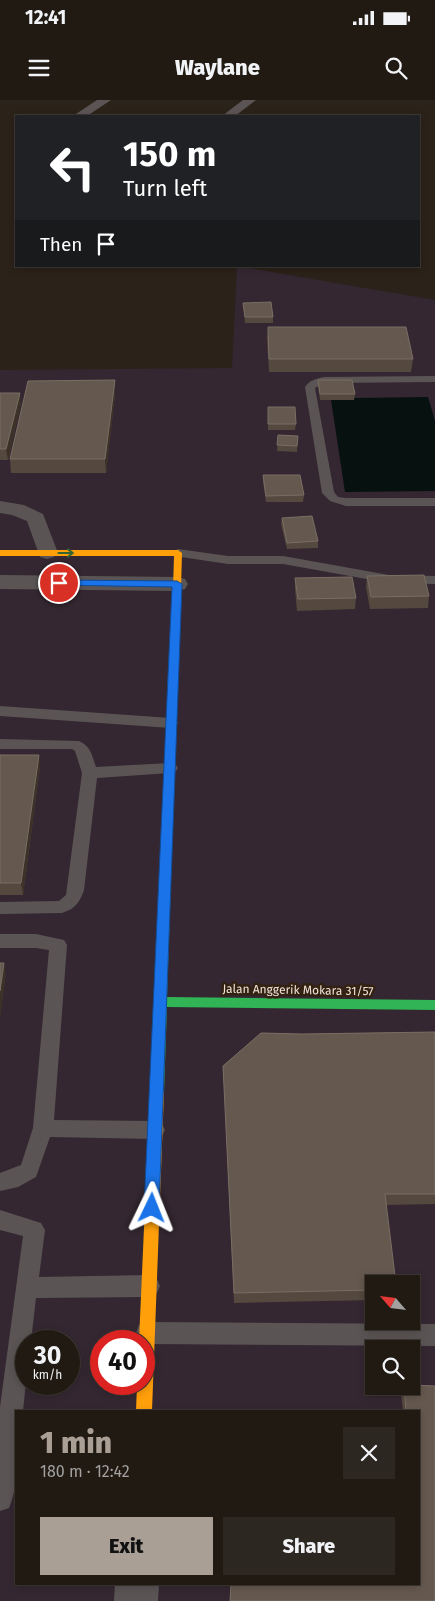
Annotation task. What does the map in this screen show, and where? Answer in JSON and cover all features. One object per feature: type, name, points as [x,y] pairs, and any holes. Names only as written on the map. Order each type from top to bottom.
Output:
[{"type":"street","points":[[81,115],[105,100]]},
{"type":"street","points":[[229,115],[250,100]]},
{"type":"street","points":[[0,507],[17,509],[36,518],[47,553]]},
{"type":"street","points":[[0,553],[178,553],[147,1330]]},
{"type":"street","points":[[0,582],[177,584]]},
{"type":"street","name":"Jalan Anggerik Mokara 31/57","points":[[160,1002],[435,1005]]},
{"type":"street","points":[[144,1410],[145,1395]]},
{"type":"street","points":[[136,1601],[137,1585]]},
{"type":"lane","points":[[435,379],[324,380],[315,382],[310,387],[328,493],[334,499],[346,502],[435,502]]},
{"type":"lane","points":[[178,553],[228,560],[284,560],[389,579],[435,580]]},
{"type":"lane","points":[[0,711],[171,723]]},
{"type":"lane","points":[[0,744],[74,744],[82,748],[90,773],[76,890],[73,899],[62,907],[0,908]]},
{"type":"lane","points":[[90,773],[170,768]]},
{"type":"lane","points":[[0,941],[36,941],[58,945],[43,1128],[29,1171],[11,1180],[0,1182]]},
{"type":"lane","points":[[43,1128],[155,1130]]},
{"type":"lane","points":[[0,1220],[34,1230],[0,1499]]},
{"type":"lane","points":[[27,1288],[149,1286]]},
{"type":"lane","points":[[155,1332],[435,1335]]},
{"type":"shaded area","points":[[237,267],[435,300],[435,1601],[0,1601],[0,370],[232,368]]},
{"type":"shaded area","points":[[428,397],[435,421],[435,491],[345,492],[331,400]]},
{"type":"building","points":[[271,302],[273,317],[245,317],[243,303]]},
{"type":"building","points":[[268,327],[406,327],[413,359],[269,359]]},
{"type":"building","points":[[115,380],[105,459],[10,459],[28,381]]},
{"type":"building","points":[[318,380],[352,380],[355,394],[320,394]]},
{"type":"building","points":[[0,393],[20,393],[6,449],[0,449]]},
{"type":"building","points":[[268,407],[295,407],[296,424],[268,424]]},
{"type":"building","points":[[278,435],[298,436],[297,446],[277,445]]},
{"type":"building","points":[[263,475],[300,475],[304,495],[266,496]]},
{"type":"building","points":[[312,516],[318,541],[287,543],[282,518]]},
{"type":"building","points":[[424,575],[429,596],[371,597],[367,576]]},
{"type":"building","points":[[352,577],[356,598],[298,599],[295,578]]},
{"type":"building","points":[[0,755],[39,755],[21,883],[0,883]]},
{"type":"building","points":[[0,963],[4,963],[0,991]]},
{"type":"building","points":[[435,1032],[435,1194],[385,1194],[395,1275],[365,1275],[365,1290],[234,1293],[223,1066],[261,1033]]},
{"type":"building","points":[[420,1385],[435,1386],[435,1601],[230,1601],[231,1585],[420,1585],[420,1410],[406,1410],[405,1395],[420,1395]]},
{"type":"traffic: fast","points":[[157,1092],[177,589]]},
{"type":"traffic: fast","points":[[160,1002],[435,1005]]},
{"type":"traffic: slow","points":[[0,553],[178,553],[177,589]]},
{"type":"traffic: slow","points":[[144,1410],[157,1092]]},
{"type":"route","points":[[59,583],[177,584],[152,1208]]}]
